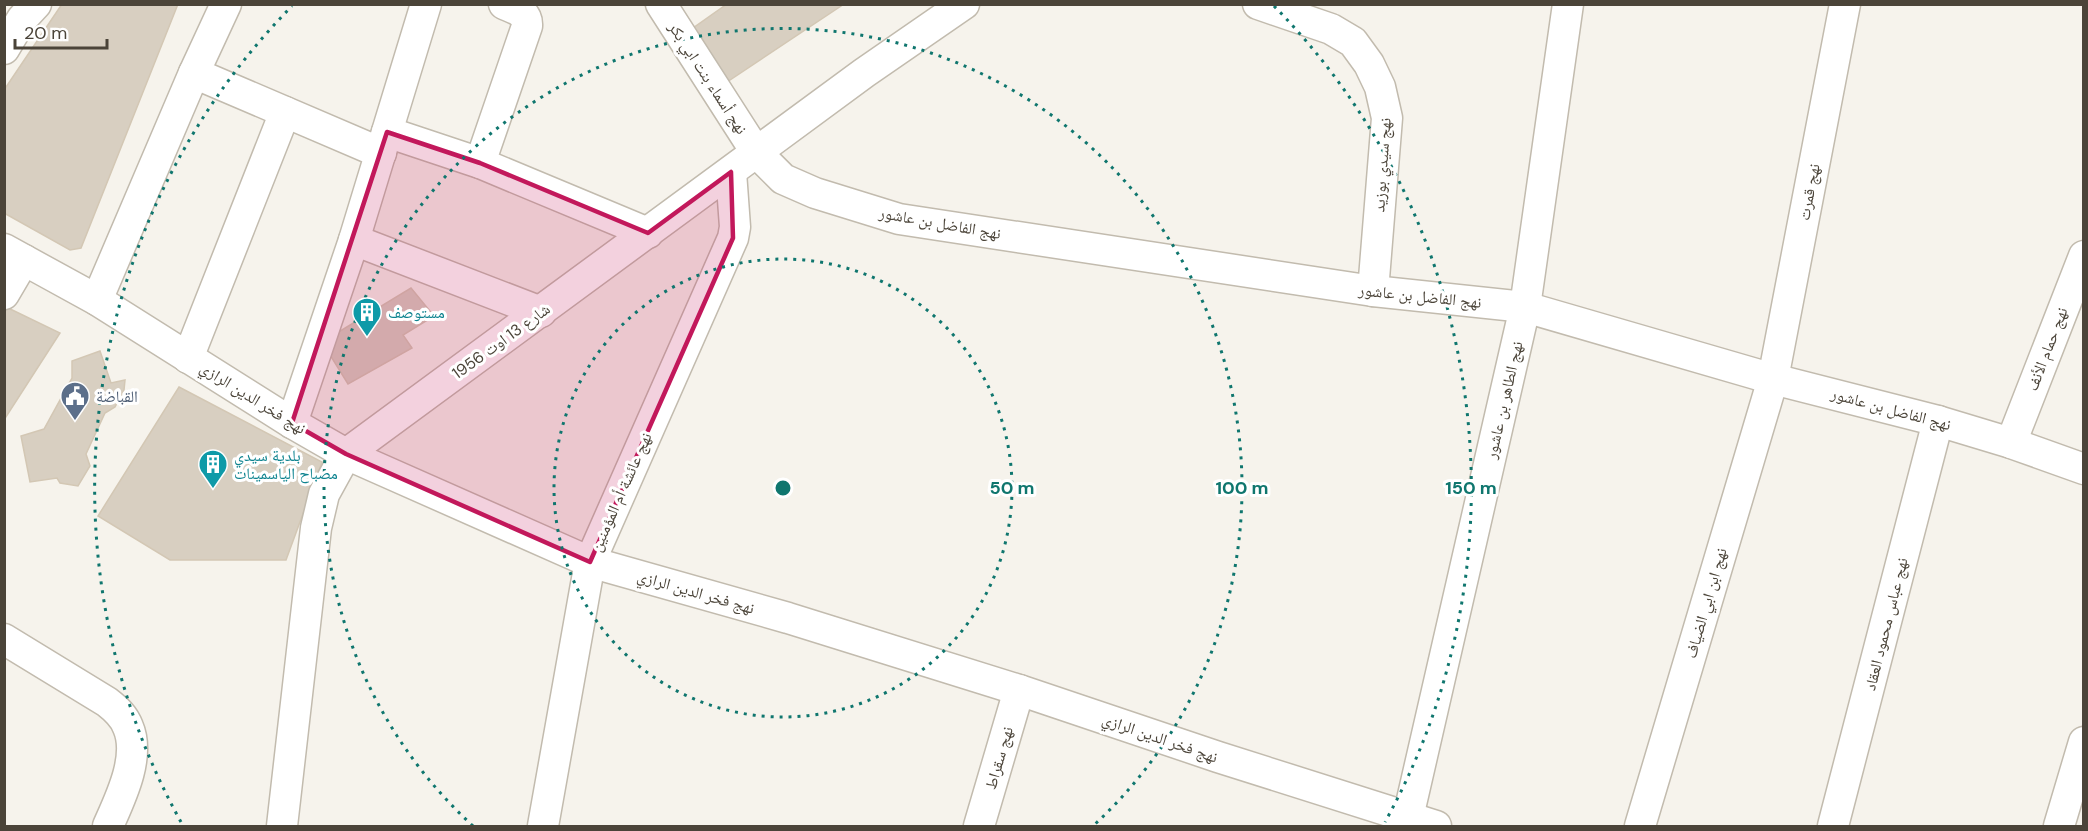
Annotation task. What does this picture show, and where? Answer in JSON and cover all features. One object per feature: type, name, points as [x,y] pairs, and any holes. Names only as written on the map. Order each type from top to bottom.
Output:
[{"type":"street","points":[[4,49],[22,19],[36,4]]},
{"type":"street","points":[[97,300],[194,72],[226,4]]},
{"type":"street","points":[[292,423],[354,240],[426,4]]},
{"type":"street","points":[[480,163],[527,26],[524,15],[504,4]]},
{"type":"street","name":"نهج أسماء بنت ابي بكر","points":[[661,4],[756,152]]},
{"type":"street","name":"شارع 13 اوت 1956","points":[[282,826],[316,528],[324,494],[346,454],[864,73],[964,4]]},
{"type":"street","name":"نهج سيدي بوزيد","points":[[1258,4],[1331,29],[1353,42],[1369,64],[1380,87],[1387,118],[1373,291]]},
{"type":"street","name":"نهج الطاهر بن عاشور","points":[[1417,823],[1525,307],[1568,4]]},
{"type":"street","name":"نهج قمرت","points":[[1773,379],[1845,4]]},
{"type":"street","points":[[194,72],[285,112],[384,142],[480,163],[648,233]]},
{"type":"street","points":[[188,358],[285,112]]},
{"type":"street","name":"نهج الفاضل بن عاشور","points":[[756,152],[783,179],[815,193],[899,219],[1373,291],[1525,307],[1773,379],[1938,421],[2011,443],[2084,469]]},
{"type":"street","name":"نهج عائشة أم المؤمنين","points":[[543,826],[590,562],[733,238],[735,227],[731,172]]},
{"type":"street","points":[[354,240],[541,312]]},
{"type":"street","points":[[4,294],[14,254]]},
{"type":"street","name":"نهج فخر الدين الرازي","points":[[14,254],[97,300],[292,423],[346,454],[590,562],[788,618],[1019,690],[1417,823]]},
{"type":"street","name":"نهج حمام الأنف","points":[[2011,443],[2084,256]]},
{"type":"street","name":"نهج ابن ابي الضياف","points":[[1640,826],[1773,379]]},
{"type":"street","name":"نهج عباس محمود العقاد","points":[[1833,826],[1938,421]]},
{"type":"street","points":[[4,639],[107,702],[121,714],[129,728],[132,750],[126,783],[108,826]]},
{"type":"street","name":"نهج سقراط","points":[[979,826],[1019,690]]},
{"type":"street","points":[[2059,826],[2084,742]]},
{"type":"highlighted area","points":[[387,132],[480,163],[648,233],[731,172],[733,238],[590,562],[346,454],[292,423]]},
{"type":"building","points":[[62,4],[178,4],[81,248],[70,250],[4,213],[4,90]]},
{"type":"building","points":[[727,4],[844,4],[721,86],[686,33]]},
{"type":"building","name":"مستوصف","points":[[411,288],[434,316],[403,335],[412,348],[348,384],[322,342]]},
{"type":"building","points":[[4,306],[60,333],[4,420]]},
{"type":"building","name":"القباضة","points":[[100,351],[111,383],[125,380],[124,390],[115,407],[105,413],[86,454],[90,466],[78,486],[60,483],[57,478],[30,482],[21,436],[44,429],[72,378],[72,361]]},
{"type":"building","name":"بلدية سيدي مصباح الياسمينات","points":[[179,387],[322,462],[286,560],[170,560],[98,516]]},
{"type":"place","name":"مستوصف","points":[[367,338]]},
{"type":"place","name":"القباضة","points":[[75,422]]},
{"type":"place","name":"بلدية سيدي مصباح الياسمينات","points":[[213,490]]}]
